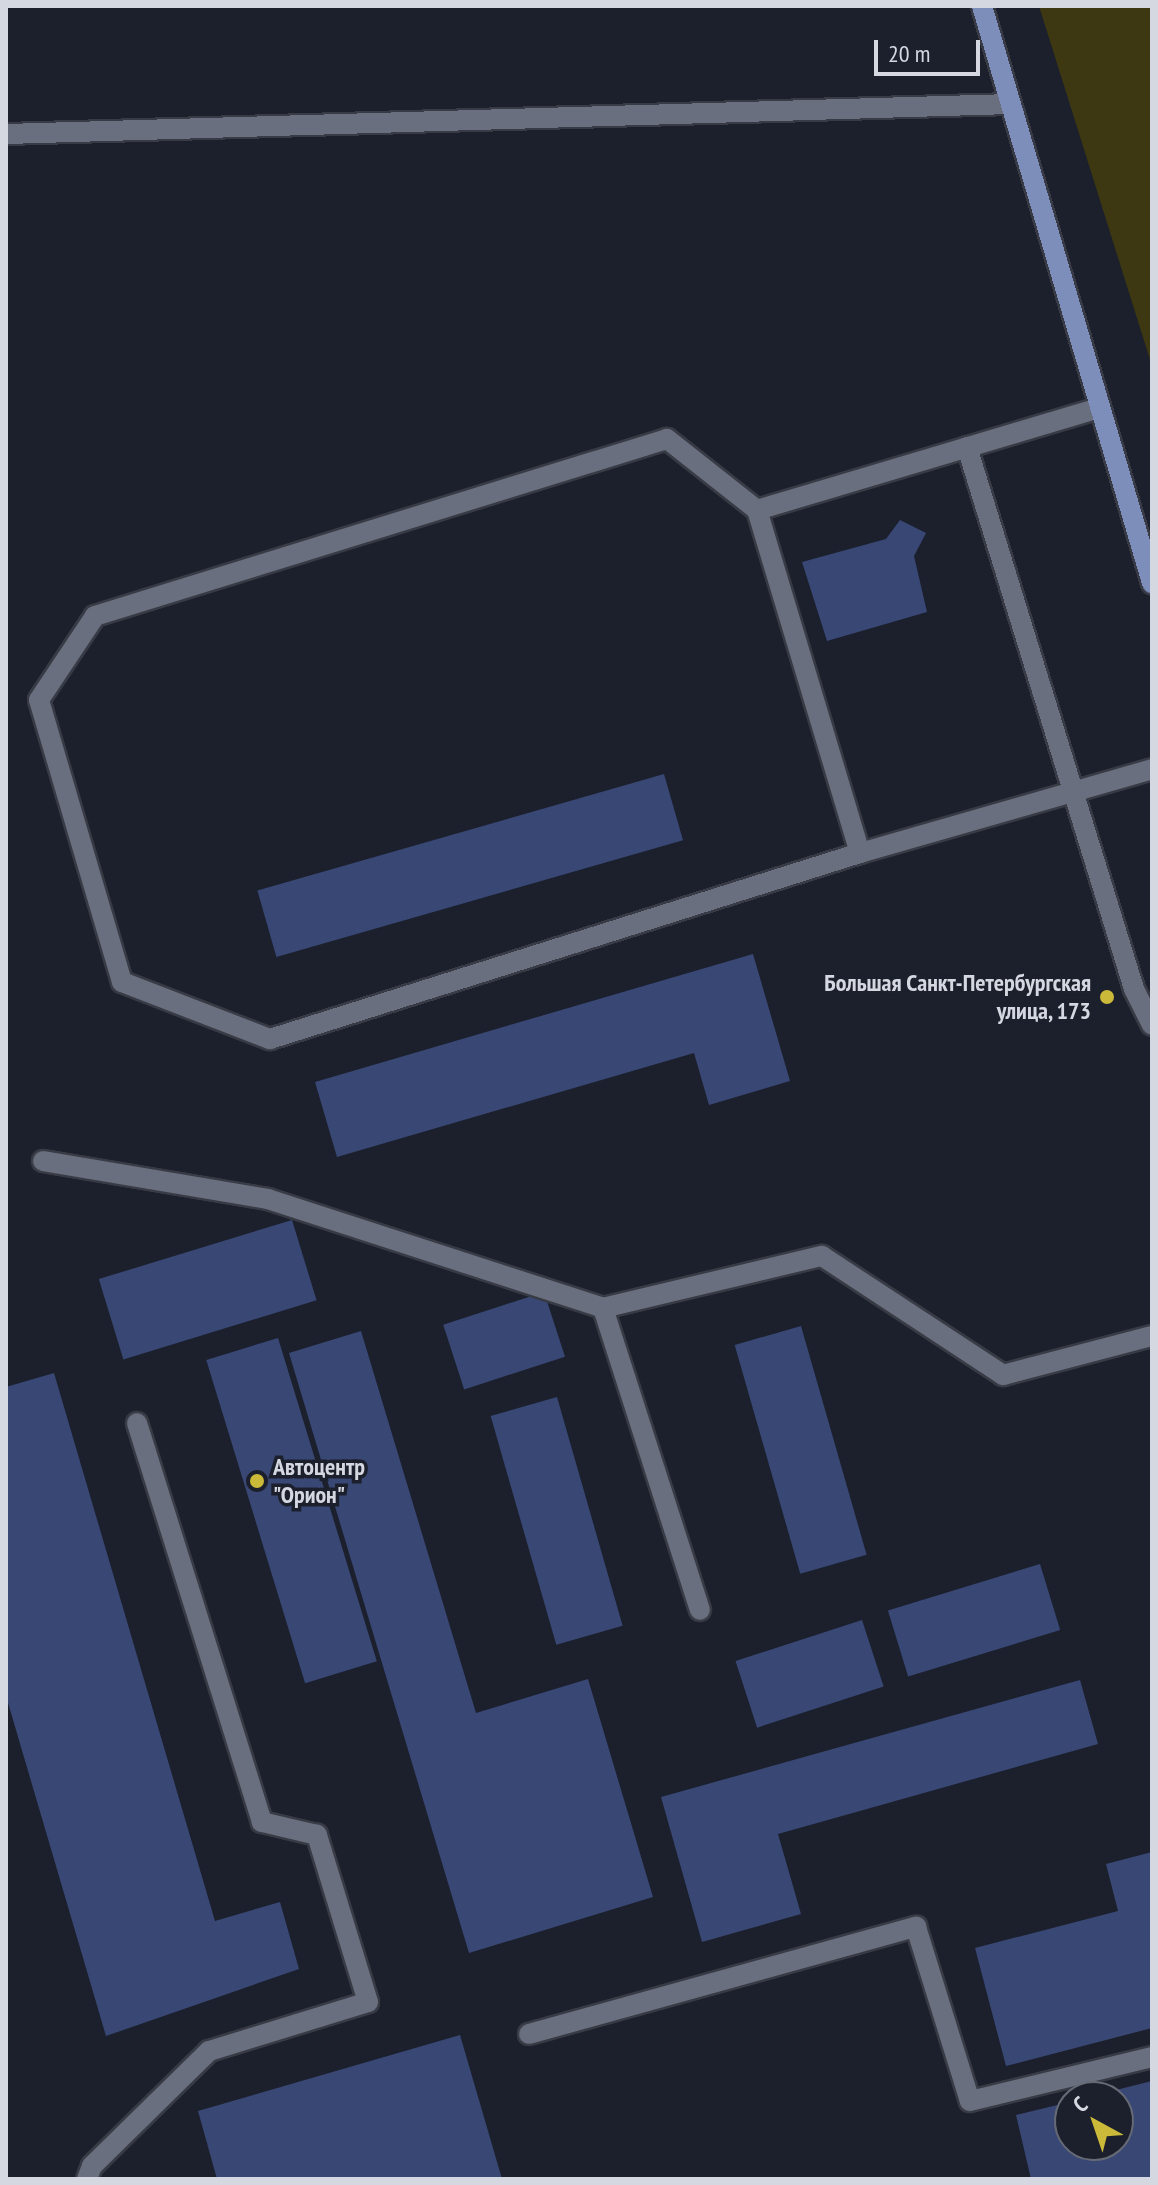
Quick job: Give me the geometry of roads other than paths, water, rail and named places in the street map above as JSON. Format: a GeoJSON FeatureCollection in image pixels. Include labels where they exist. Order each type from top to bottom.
{"type":"FeatureCollection","features":[{"type":"Feature","properties":{"kind":"main road"},"geometry":{"type":"LineString","coordinates":[[982,6],[1152,583]]}},
{"type":"Feature","properties":{"kind":"lane"},"geometry":{"type":"LineString","coordinates":[[6,134],[1011,104]]}},
{"type":"Feature","properties":{"kind":"lane"},"geometry":{"type":"LineString","coordinates":[[757,510],[1099,408]]}},
{"type":"Feature","properties":{"kind":"lane"},"geometry":{"type":"LineString","coordinates":[[860,853],[757,510],[667,439],[95,616],[39,700],[122,982],[270,1039],[860,853],[1152,769]]}},
{"type":"Feature","properties":{"kind":"lane"},"geometry":{"type":"LineString","coordinates":[[967,447],[1134,989],[1152,1025]]}},
{"type":"Feature","properties":{"kind":"lane"},"geometry":{"type":"LineString","coordinates":[[43,1161],[268,1199],[603,1308],[822,1256],[1003,1375],[1152,1336]]}},
{"type":"Feature","properties":{"kind":"lane"},"geometry":{"type":"LineString","coordinates":[[603,1308],[700,1610]]}},
{"type":"Feature","properties":{"kind":"lane"},"geometry":{"type":"LineString","coordinates":[[87,2179],[92,2166],[209,2051],[368,2002],[317,1835],[262,1822],[137,1423]]}},
{"type":"Feature","properties":{"kind":"lane"},"geometry":{"type":"LineString","coordinates":[[529,2034],[916,1927],[970,2101],[1152,2057]]}},
{"type":"Feature","properties":{"kind":"place","name":"Большая Санкт-Петербургская улица, 173"},"geometry":{"type":"Point","coordinates":[1107,997]}},
{"type":"Feature","properties":{"kind":"place","name":"Автоцентр \"Орион\""},"geometry":{"type":"Point","coordinates":[257,1481]}}]}
